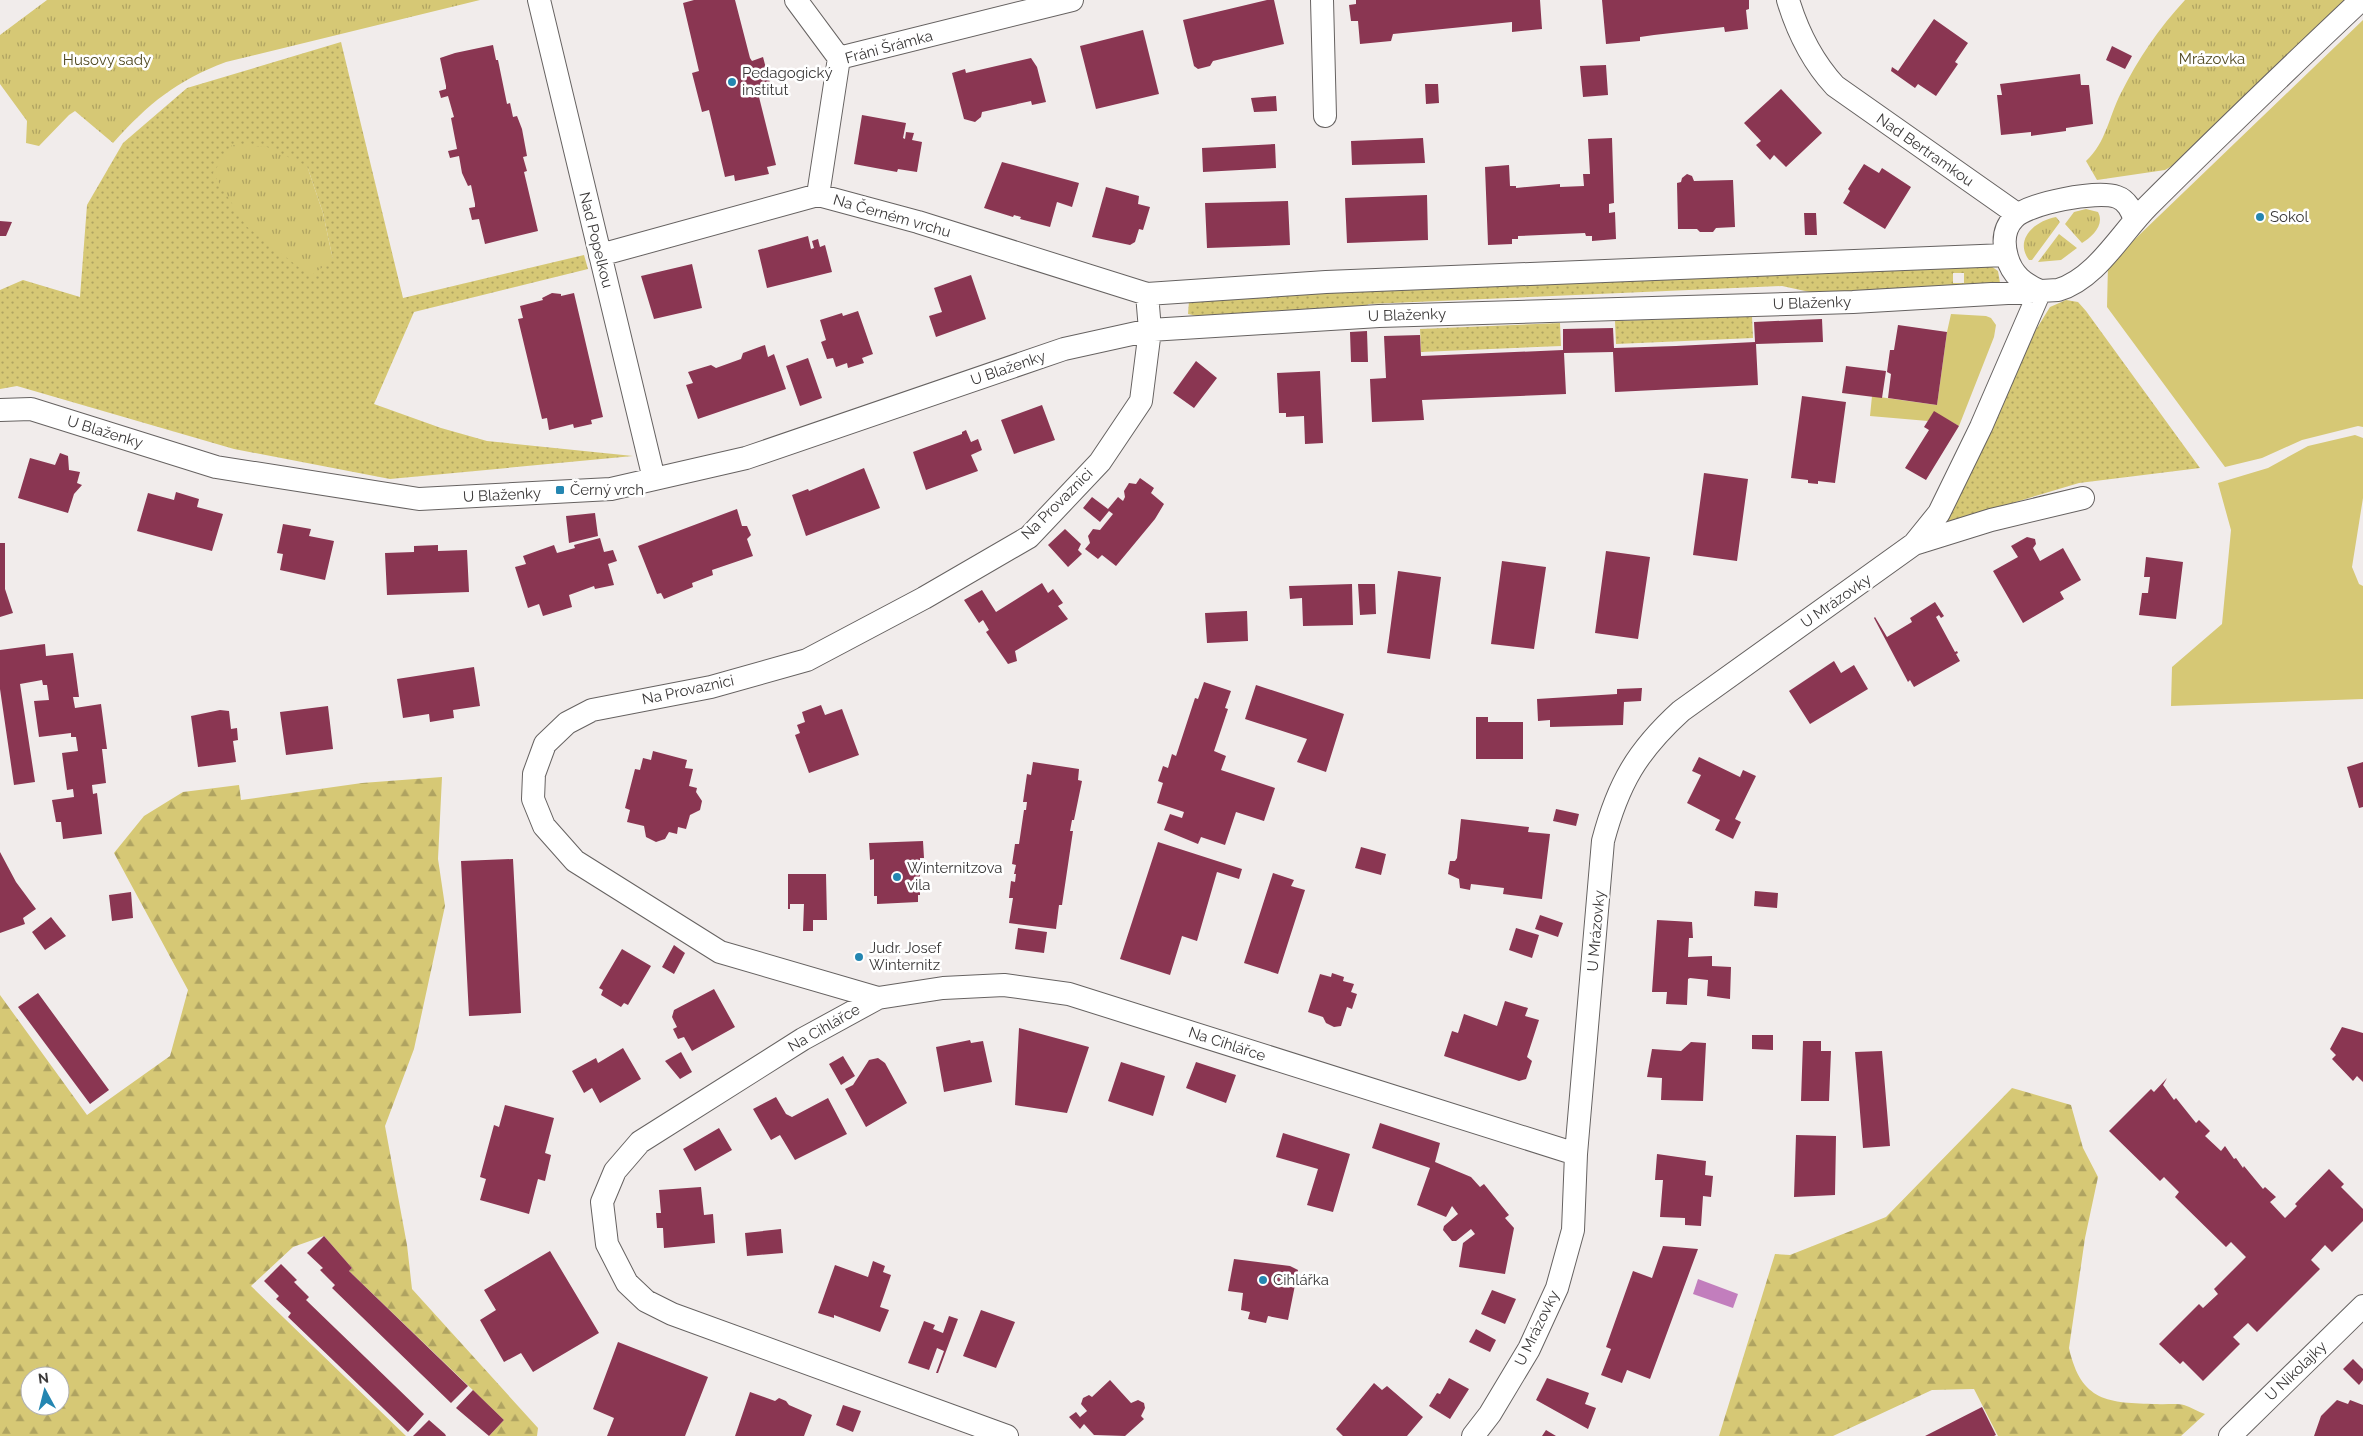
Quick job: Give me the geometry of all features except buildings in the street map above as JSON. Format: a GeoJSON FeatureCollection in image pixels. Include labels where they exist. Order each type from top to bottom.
{"type":"FeatureCollection","features":[{"type":"Feature","properties":{"kind":"street","name":"Nad Popelkou"},"geometry":{"type":"LineString","coordinates":[[539,0],[654,479]]}},
{"type":"Feature","properties":{"kind":"street"},"geometry":{"type":"LineString","coordinates":[[796,0],[840,58]]}},
{"type":"Feature","properties":{"kind":"street","name":"Fráni Šrámka"},"geometry":{"type":"LineString","coordinates":[[818,194],[840,58],[1072,0]]}},
{"type":"Feature","properties":{"kind":"street"},"geometry":{"type":"LineString","coordinates":[[1322,0],[1325,116]]}},
{"type":"Feature","properties":{"kind":"street","name":"Nad Bertramkou"},"geometry":{"type":"LineString","coordinates":[[1788,0],[1804,43],[1824,74],[1835,86],[2017,214]]}},
{"type":"Feature","properties":{"kind":"street"},"geometry":{"type":"LineString","coordinates":[[2134,220],[2132,213],[2123,200],[2117,196],[2102,194],[2058,201],[2017,214],[2005,232],[2006,255],[2017,277],[2023,283],[2040,291],[2065,288],[2085,276],[2134,220],[2360,0]]}},
{"type":"Feature","properties":{"kind":"street","name":"Na Černém vrchu"},"geometry":{"type":"LineString","coordinates":[[600,255],[818,194],[918,222],[1147,294]]}},
{"type":"Feature","properties":{"kind":"street"},"geometry":{"type":"LineString","coordinates":[[1150,330],[1147,294],[1326,282],[2006,255]]}},
{"type":"Feature","properties":{"kind":"street","name":"U Blaženky"},"geometry":{"type":"LineString","coordinates":[[0,410],[31,409],[216,467],[419,500],[611,489],[746,458],[1064,349],[1150,330],[1379,316],[1853,302],[2018,294],[2040,291]]}},
{"type":"Feature","properties":{"kind":"street","name":"U Mrázovky"},"geometry":{"type":"LineString","coordinates":[[1473,1436],[1490,1414],[1529,1350],[1557,1288],[1573,1230],[1576,1154],[1603,841],[1616,802],[1634,763],[1655,734],[1681,711],[1914,544],[1939,513],[1981,427],[2040,291]]}},
{"type":"Feature","properties":{"kind":"street","name":"Na Provaznici"},"geometry":{"type":"LineString","coordinates":[[878,998],[720,952],[575,861],[544,826],[533,799],[534,774],[545,744],[567,723],[592,710],[711,686],[807,660],[924,598],[1029,536],[1100,462],[1141,401],[1150,330]]}},
{"type":"Feature","properties":{"kind":"street","name":"U Mrázovky"},"geometry":{"type":"LineString","coordinates":[[1914,544],[1991,520],[2083,498]]}},
{"type":"Feature","properties":{"kind":"street","name":"Na Cihlářce"},"geometry":{"type":"LineString","coordinates":[[1007,1436],[672,1314],[646,1301],[627,1284],[607,1244],[602,1202],[615,1171],[640,1142],[803,1039],[878,998],[943,988],[1004,985],[1069,994],[1576,1154]]}},
{"type":"Feature","properties":{"kind":"street","name":"U Nikolajky"},"geometry":{"type":"LineString","coordinates":[[2230,1436],[2363,1306]]}},
{"type":"Feature","properties":{"kind":"green space","name":"Husovy sady"},"geometry":{"type":"Polygon","coordinates":[[[47,0],[480,0],[226,62],[208,69],[178,85],[151,105],[113,143],[75,111],[39,146],[26,143],[27,121],[0,84],[0,35],[47,0]]]}},
{"type":"Feature","properties":{"kind":"green space","name":"Mrázovka"},"geometry":{"type":"Polygon","coordinates":[[[2185,0],[2363,0],[2197,151],[2165,170],[2097,180],[2086,161],[2103,138],[2121,93],[2142,56],[2166,22],[2185,0]]]}},
{"type":"Feature","properties":{"kind":"green space","name":"Sokol"},"geometry":{"type":"Polygon","coordinates":[[[2363,20],[2363,427],[2358,426],[2302,440],[2262,458],[2225,467],[2107,307],[2108,265],[2363,20]]]}},
{"type":"Feature","properties":{"kind":"green space"},"geometry":{"type":"Polygon","coordinates":[[[341,42],[403,298],[584,255],[588,269],[414,312],[374,404],[441,428],[487,441],[633,456],[390,479],[234,449],[17,386],[0,389],[0,290],[23,280],[80,297],[87,205],[123,143],[187,88],[341,42]],[[307,166],[333,260],[323,213],[307,166]]]}},
{"type":"Feature","properties":{"kind":"green space"},"geometry":{"type":"Polygon","coordinates":[[[232,145],[267,147],[307,166],[323,213],[333,260],[310,276],[246,226],[213,173],[232,145]]]}},
{"type":"Feature","properties":{"kind":"green space"},"geometry":{"type":"Polygon","coordinates":[[[2086,209],[2098,212],[2100,221],[2093,234],[2082,243],[2065,224],[2074,212],[2086,209]]]}},
{"type":"Feature","properties":{"kind":"green space"},"geometry":{"type":"Polygon","coordinates":[[[2056,217],[2060,222],[2032,260],[2029,260],[2025,253],[2024,245],[2029,232],[2040,223],[2056,217]]]}},
{"type":"Feature","properties":{"kind":"green space"},"geometry":{"type":"Polygon","coordinates":[[[2059,234],[2077,248],[2061,260],[2038,262],[2059,234]]]}},
{"type":"Feature","properties":{"kind":"green space"},"geometry":{"type":"Polygon","coordinates":[[[1988,264],[1998,271],[2000,283],[1833,297],[1782,286],[1369,304],[1359,310],[1197,316],[1188,314],[1189,301],[1197,296],[1988,264]],[[1953,273],[1953,283],[1964,283],[1964,273],[1953,273]]]}},
{"type":"Feature","properties":{"kind":"green space"},"geometry":{"type":"Polygon","coordinates":[[[2066,300],[2078,302],[2086,311],[2200,468],[2079,483],[1989,510],[1954,524],[1946,522],[2034,333],[2050,307],[2066,300]]]}},
{"type":"Feature","properties":{"kind":"green space"},"geometry":{"type":"Polygon","coordinates":[[[1951,314],[1986,316],[1991,318],[1996,325],[1994,337],[1959,426],[1934,412],[1928,421],[1870,416],[1872,396],[1937,405],[1951,314]]]}},
{"type":"Feature","properties":{"kind":"green space"},"geometry":{"type":"Polygon","coordinates":[[[1752,316],[1753,338],[1616,344],[1615,321],[1752,316]]]}},
{"type":"Feature","properties":{"kind":"green space"},"geometry":{"type":"Polygon","coordinates":[[[1560,323],[1561,346],[1421,352],[1420,329],[1560,323]]]}},
{"type":"Feature","properties":{"kind":"green space"},"geometry":{"type":"Polygon","coordinates":[[[2355,435],[2363,438],[2363,498],[2352,567],[2359,584],[2363,586],[2363,699],[2171,706],[2172,667],[2222,624],[2231,530],[2218,483],[2268,468],[2308,446],[2355,435]]]}},
{"type":"Feature","properties":{"kind":"green space"},"geometry":{"type":"Polygon","coordinates":[[[442,777],[438,859],[445,906],[414,1049],[385,1126],[407,1245],[412,1289],[538,1428],[537,1436],[489,1436],[504,1420],[349,1271],[352,1268],[324,1236],[293,1247],[251,1286],[406,1436],[0,1436],[0,995],[87,1115],[170,1056],[188,990],[114,853],[144,816],[183,792],[239,785],[241,800],[362,783],[442,777]]]}},
{"type":"Feature","properties":{"kind":"green space"},"geometry":{"type":"Polygon","coordinates":[[[2012,1088],[2071,1105],[2083,1148],[2098,1177],[2085,1238],[2069,1348],[2074,1366],[2081,1379],[2089,1389],[2099,1396],[2111,1400],[2140,1404],[2181,1404],[2205,1414],[2181,1436],[1998,1436],[1974,1389],[1932,1390],[1833,1436],[1719,1436],[1775,1254],[1790,1255],[1886,1217],[2012,1088]]]}},
{"type":"Feature","properties":{"kind":"shaded area"},"geometry":{"type":"Polygon","coordinates":[[[1698,1279],[1738,1294],[1733,1308],[1693,1294],[1698,1279]]]}},
{"type":"Feature","properties":{"kind":"place","name":"Pedagogický institut"},"geometry":{"type":"Point","coordinates":[732,82]}},
{"type":"Feature","properties":{"kind":"place","name":"Sokol"},"geometry":{"type":"Point","coordinates":[2260,217]}},
{"type":"Feature","properties":{"kind":"place","name":"Černý vrch"},"geometry":{"type":"Point","coordinates":[560,490]}},
{"type":"Feature","properties":{"kind":"place","name":"Winternitzova vila"},"geometry":{"type":"Point","coordinates":[897,877]}},
{"type":"Feature","properties":{"kind":"place","name":"Judr. Josef Winternitz"},"geometry":{"type":"Point","coordinates":[859,957]}},
{"type":"Feature","properties":{"kind":"place","name":"Cihlářka"},"geometry":{"type":"Point","coordinates":[1263,1280]}}]}
